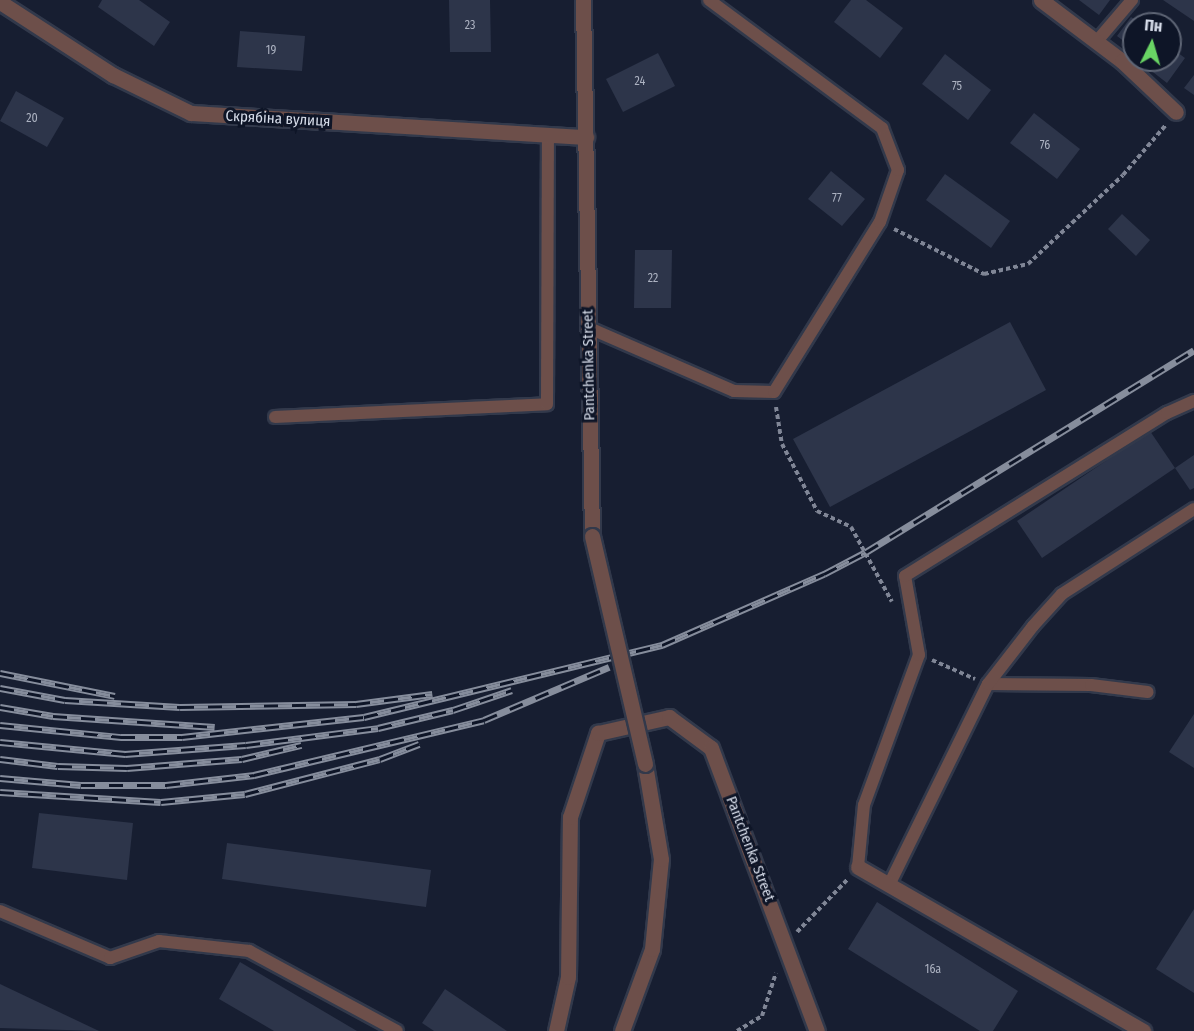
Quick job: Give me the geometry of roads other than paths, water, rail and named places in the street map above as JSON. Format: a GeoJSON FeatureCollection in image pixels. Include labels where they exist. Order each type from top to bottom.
{"type":"FeatureCollection","features":[{"type":"Feature","properties":{"kind":"street","name":"Pantchenka Street"},"geometry":{"type":"LineString","coordinates":[[583,0],[592,536],[645,764],[661,859],[652,949],[621,1031]]}},
{"type":"Feature","properties":{"kind":"street"},"geometry":{"type":"LineString","coordinates":[[1041,0],[1097,41],[1176,112]]}},
{"type":"Feature","properties":{"kind":"street","name":"Скрябіна вулиця"},"geometry":{"type":"LineString","coordinates":[[0,2],[113,75],[191,113],[586,137]]}},
{"type":"Feature","properties":{"kind":"street","name":"Pantchenka Street"},"geometry":{"type":"LineString","coordinates":[[556,1031],[567,977],[570,817],[598,733],[669,717],[711,748],[818,1031]]}},
{"type":"Feature","properties":{"kind":"street"},"geometry":{"type":"LineString","coordinates":[[858,867],[1143,1031]]}},
{"type":"Feature","properties":{"kind":"lane"},"geometry":{"type":"LineString","coordinates":[[589,328],[734,391],[774,392],[880,222],[898,170],[882,128],[709,0]]}},
{"type":"Feature","properties":{"kind":"lane"},"geometry":{"type":"LineString","coordinates":[[1097,41],[1132,0]]}},
{"type":"Feature","properties":{"kind":"lane"},"geometry":{"type":"LineString","coordinates":[[275,417],[547,404],[548,135]]}},
{"type":"Feature","properties":{"kind":"lane"},"geometry":{"type":"LineString","coordinates":[[858,867],[864,806],[919,655],[905,576],[1167,413],[1194,401]]}},
{"type":"Feature","properties":{"kind":"lane"},"geometry":{"type":"LineString","coordinates":[[889,885],[988,684],[1062,594],[1194,508]]}},
{"type":"Feature","properties":{"kind":"lane"},"geometry":{"type":"LineString","coordinates":[[988,684],[1091,686],[1148,692]]}},
{"type":"Feature","properties":{"kind":"lane"},"geometry":{"type":"LineString","coordinates":[[0,911],[110,958],[159,941],[249,951],[397,1031]]}},
{"type":"Feature","properties":{"kind":"railway"},"geometry":{"type":"LineString","coordinates":[[0,725],[121,737],[182,737],[364,717],[662,645],[824,574],[866,552],[1194,350]]}},
{"type":"Feature","properties":{"kind":"railway"},"geometry":{"type":"LineString","coordinates":[[0,778],[81,785],[166,785],[254,775],[484,720],[609,667]]}},
{"type":"Feature","properties":{"kind":"railway"},"geometry":{"type":"LineString","coordinates":[[0,673],[115,696]]}},
{"type":"Feature","properties":{"kind":"railway"},"geometry":{"type":"LineString","coordinates":[[0,688],[65,700],[180,707],[356,704],[432,694]]}},
{"type":"Feature","properties":{"kind":"railway"},"geometry":{"type":"LineString","coordinates":[[0,742],[125,754],[246,745],[378,728],[453,710],[512,690]]}},
{"type":"Feature","properties":{"kind":"railway"},"geometry":{"type":"LineString","coordinates":[[0,707],[53,716],[215,727]]}},
{"type":"Feature","properties":{"kind":"railway"},"geometry":{"type":"LineString","coordinates":[[0,792],[161,802],[245,794],[380,759],[419,744]]}},
{"type":"Feature","properties":{"kind":"railway"},"geometry":{"type":"LineString","coordinates":[[0,759],[58,766],[127,768],[242,759],[301,745]]}}]}
